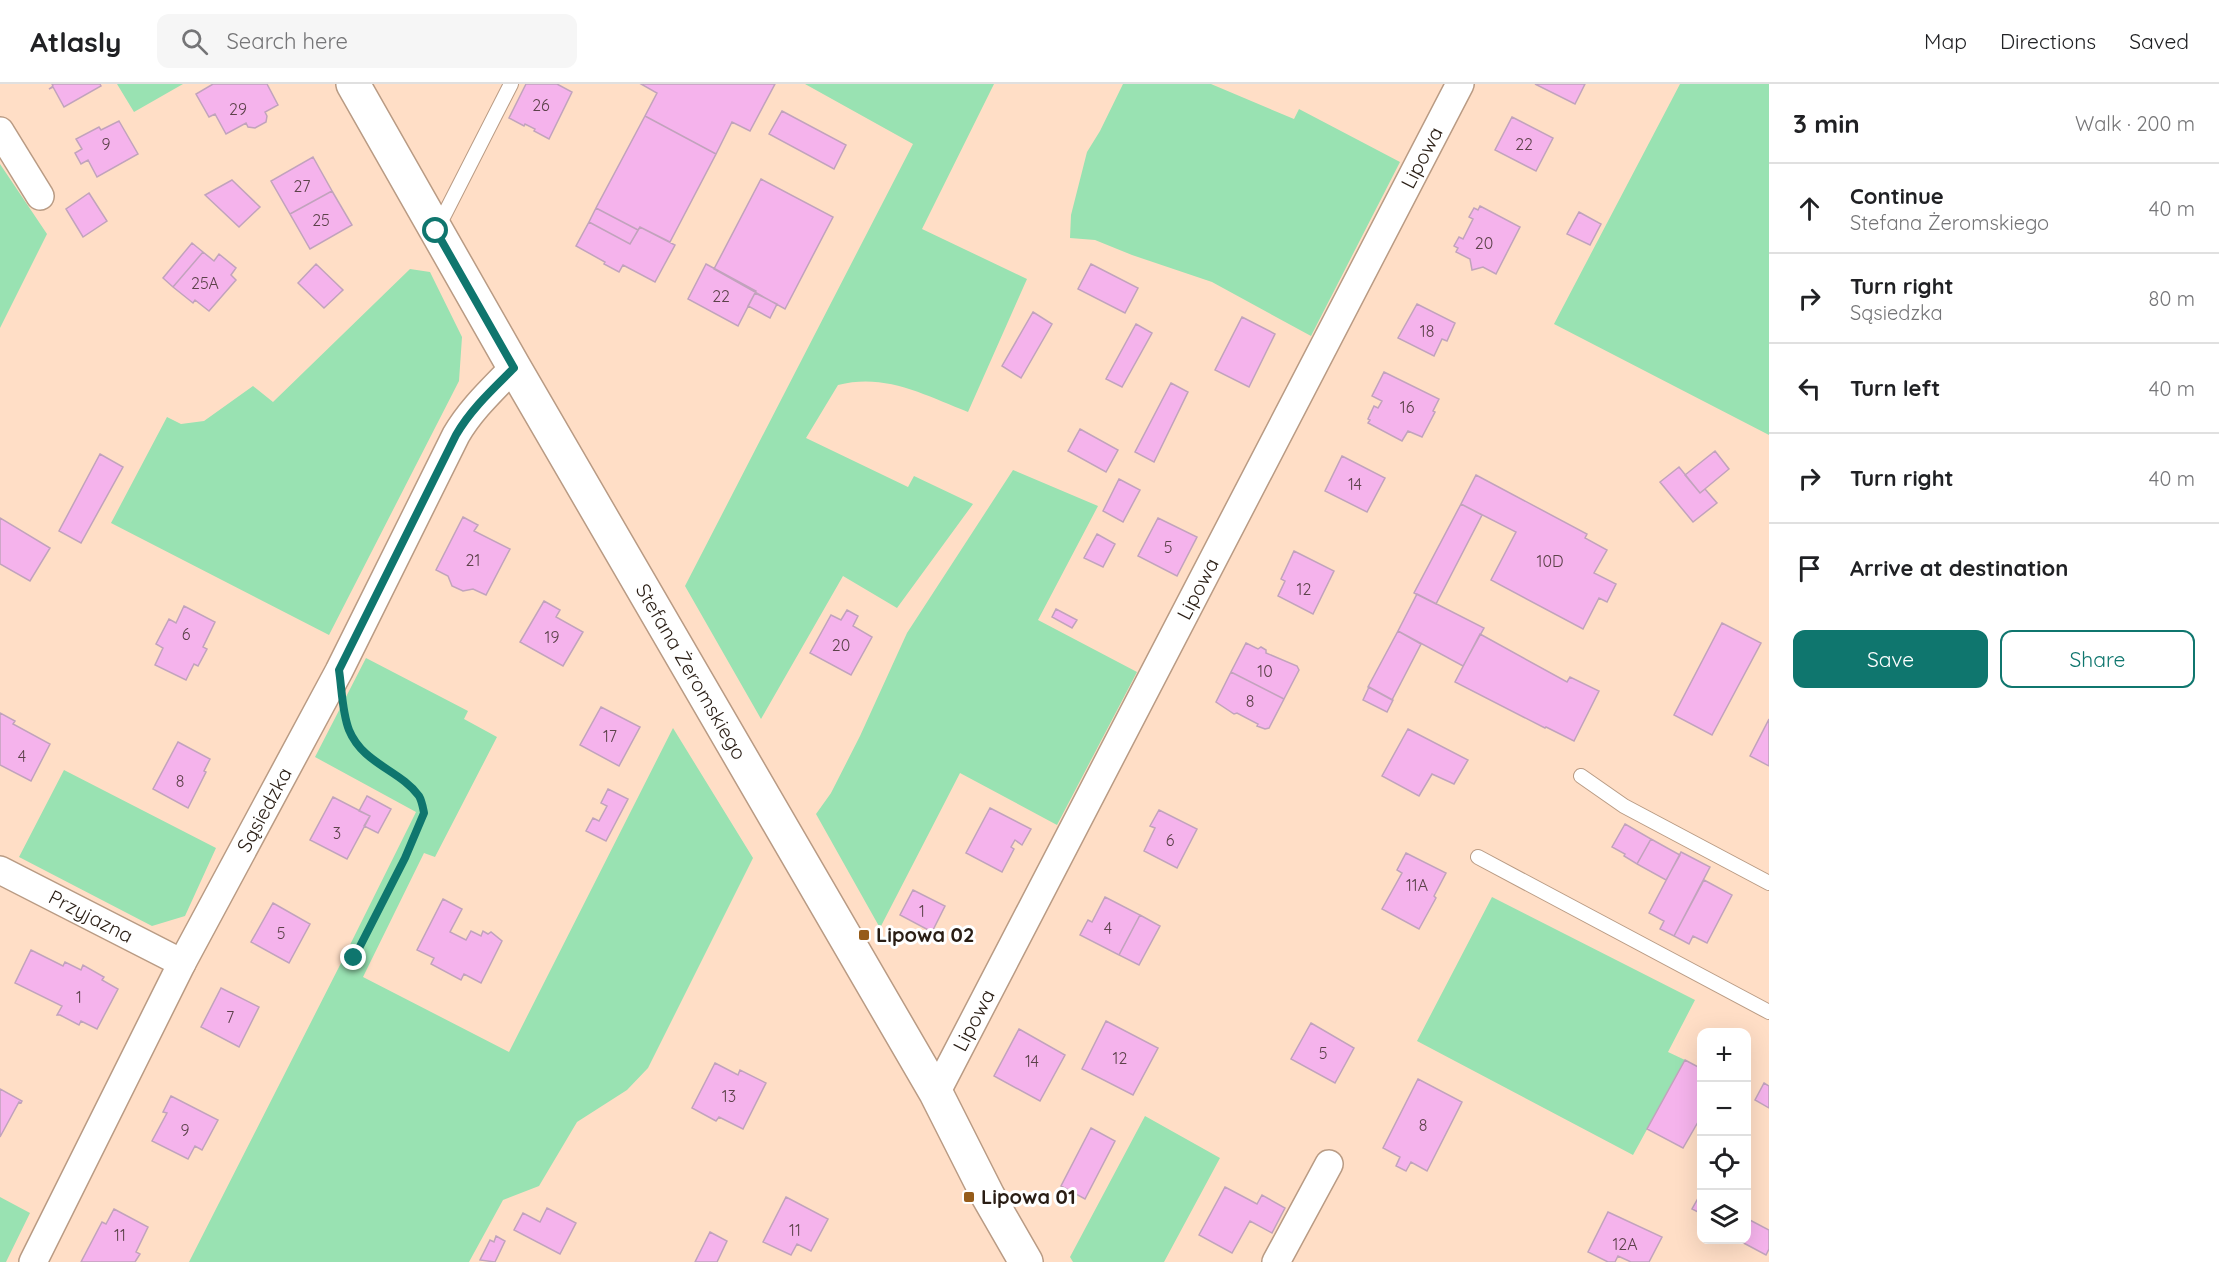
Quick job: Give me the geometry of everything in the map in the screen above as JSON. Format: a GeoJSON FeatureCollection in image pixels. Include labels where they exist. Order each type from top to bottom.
{"type":"FeatureCollection","features":[{"type":"Feature","properties":{"kind":"street","name":"Stefana Żeromskiego"},"geometry":{"type":"LineString","coordinates":[[353,84],[514,368],[936,1093],[988,1196],[1026,1262]]}},
{"type":"Feature","properties":{"kind":"street","name":"Lipowa"},"geometry":{"type":"LineString","coordinates":[[936,1093],[1460,84]]}},
{"type":"Feature","properties":{"kind":"street"},"geometry":{"type":"LineString","coordinates":[[0,131],[40,196]]}},
{"type":"Feature","properties":{"kind":"street","name":"Sąsiedzka"},"geometry":{"type":"LineString","coordinates":[[33,1262],[182,963],[339,670],[456,435],[465,419],[514,368]]}},
{"type":"Feature","properties":{"kind":"street","name":"Przyjazna"},"geometry":{"type":"LineString","coordinates":[[0,870],[182,963]]}},
{"type":"Feature","properties":{"kind":"street"},"geometry":{"type":"LineString","coordinates":[[1276,1262],[1329,1164]]}},
{"type":"Feature","properties":{"kind":"lane"},"geometry":{"type":"LineString","coordinates":[[436,231],[511,84]]}},
{"type":"Feature","properties":{"kind":"lane"},"geometry":{"type":"LineString","coordinates":[[1581,776],[1624,806],[1769,883]]}},
{"type":"Feature","properties":{"kind":"lane"},"geometry":{"type":"LineString","coordinates":[[1478,857],[1769,1012]]}},
{"type":"Feature","properties":{"kind":"path"},"geometry":{"type":"LineString","coordinates":[[339,670],[344,710],[350,731],[364,751],[378,765],[400,778],[419,797],[424,813],[405,858],[354,958]]}},
{"type":"Feature","properties":{"kind":"green space"},"geometry":{"type":"Polygon","coordinates":[[[117,84],[183,84],[134,112],[117,84]]]}},
{"type":"Feature","properties":{"kind":"green space"},"geometry":{"type":"Polygon","coordinates":[[[805,84],[994,84],[922,229],[1027,279],[968,412],[920,393],[889,384],[856,382],[838,385],[806,438],[908,487],[914,476],[973,504],[897,608],[843,576],[761,719],[685,586],[913,144],[805,84]]]}},
{"type":"Feature","properties":{"kind":"green space"},"geometry":{"type":"Polygon","coordinates":[[[1123,84],[1211,84],[1294,119],[1299,109],[1400,162],[1311,336],[1212,282],[1095,240],[1070,238],[1071,215],[1087,152],[1123,84]]]}},
{"type":"Feature","properties":{"kind":"green space"},"geometry":{"type":"Polygon","coordinates":[[[1680,84],[1769,84],[1769,435],[1554,324],[1680,84]]]}},
{"type":"Feature","properties":{"kind":"green space"},"geometry":{"type":"Polygon","coordinates":[[[0,164],[47,234],[0,328],[0,164]]]}},
{"type":"Feature","properties":{"kind":"green space"},"geometry":{"type":"Polygon","coordinates":[[[410,269],[430,272],[462,337],[459,381],[329,635],[111,523],[167,417],[181,424],[204,421],[253,386],[273,402],[410,269]]]}},
{"type":"Feature","properties":{"kind":"green space"},"geometry":{"type":"Polygon","coordinates":[[[1013,470],[1098,506],[1038,620],[1137,672],[1057,825],[960,773],[880,928],[816,814],[831,793],[860,736],[907,633],[1013,470]]]}},
{"type":"Feature","properties":{"kind":"green space"},"geometry":{"type":"Polygon","coordinates":[[[366,658],[468,711],[464,719],[497,737],[435,857],[424,853],[363,977],[509,1052],[673,728],[753,858],[648,1068],[627,1090],[577,1122],[539,1186],[503,1200],[469,1262],[189,1262],[416,812],[315,757],[366,658]]]}},
{"type":"Feature","properties":{"kind":"green space"},"geometry":{"type":"Polygon","coordinates":[[[64,770],[216,848],[185,916],[152,926],[19,857],[64,770]]]}},
{"type":"Feature","properties":{"kind":"green space"},"geometry":{"type":"Polygon","coordinates":[[[1492,897],[1695,1000],[1668,1052],[1685,1060],[1633,1155],[1417,1041],[1492,897]]]}},
{"type":"Feature","properties":{"kind":"green space"},"geometry":{"type":"Polygon","coordinates":[[[1145,1116],[1220,1158],[1164,1262],[1073,1262],[1070,1257],[1145,1116]]]}},
{"type":"Feature","properties":{"kind":"green space"},"geometry":{"type":"Polygon","coordinates":[[[0,1197],[30,1213],[6,1262],[0,1262],[0,1197]]]}},
{"type":"Feature","properties":{"kind":"building"},"geometry":{"type":"Polygon","coordinates":[[[52,84],[100,84],[101,86],[64,107],[53,87],[49,89],[53,86],[52,84]]]}},
{"type":"Feature","properties":{"kind":"building"},"geometry":{"type":"Polygon","coordinates":[[[213,84],[267,84],[278,105],[265,112],[266,122],[255,128],[248,127],[246,123],[226,134],[215,114],[209,117],[196,94],[213,84]]]}},
{"type":"Feature","properties":{"kind":"building"},"geometry":{"type":"Polygon","coordinates":[[[526,84],[557,84],[572,92],[549,139],[534,131],[535,129],[509,118],[526,84]]]}},
{"type":"Feature","properties":{"kind":"building"},"geometry":{"type":"Polygon","coordinates":[[[641,84],[775,84],[750,131],[732,122],[716,154],[645,116],[657,93],[641,84]]]}},
{"type":"Feature","properties":{"kind":"building"},"geometry":{"type":"Polygon","coordinates":[[[1535,84],[1585,84],[1575,104],[1535,84]]]}},
{"type":"Feature","properties":{"kind":"building"},"geometry":{"type":"Polygon","coordinates":[[[782,111],[846,145],[834,169],[769,134],[782,111]]]}},
{"type":"Feature","properties":{"kind":"building"},"geometry":{"type":"Polygon","coordinates":[[[645,116],[716,154],[670,242],[640,227],[638,230],[596,208],[645,116]]]}},
{"type":"Feature","properties":{"kind":"building"},"geometry":{"type":"Polygon","coordinates":[[[1512,117],[1553,138],[1536,171],[1495,150],[1512,117]]]}},
{"type":"Feature","properties":{"kind":"building"},"geometry":{"type":"Polygon","coordinates":[[[119,121],[138,154],[97,177],[88,160],[81,164],[75,153],[82,149],[76,139],[99,127],[101,130],[119,121]]]}},
{"type":"Feature","properties":{"kind":"building"},"geometry":{"type":"Polygon","coordinates":[[[313,157],[332,191],[290,214],[271,181],[313,157]]]}},
{"type":"Feature","properties":{"kind":"building"},"geometry":{"type":"Polygon","coordinates":[[[761,179],[833,217],[785,309],[714,269],[761,179]]]}},
{"type":"Feature","properties":{"kind":"building"},"geometry":{"type":"Polygon","coordinates":[[[232,180],[260,207],[239,227],[205,195],[232,180]]]}},
{"type":"Feature","properties":{"kind":"building"},"geometry":{"type":"Polygon","coordinates":[[[332,191],[352,225],[310,249],[290,214],[332,191]]]}},
{"type":"Feature","properties":{"kind":"building"},"geometry":{"type":"Polygon","coordinates":[[[89,193],[107,221],[83,237],[66,209],[89,193]]]}},
{"type":"Feature","properties":{"kind":"building"},"geometry":{"type":"Polygon","coordinates":[[[1480,206],[1520,227],[1496,274],[1483,267],[1472,270],[1470,259],[1456,252],[1458,248],[1454,246],[1459,237],[1463,239],[1473,219],[1469,217],[1474,208],[1478,210],[1480,206]]]}},
{"type":"Feature","properties":{"kind":"building"},"geometry":{"type":"Polygon","coordinates":[[[596,208],[638,230],[630,244],[589,222],[596,208]]]}},
{"type":"Feature","properties":{"kind":"building"},"geometry":{"type":"Polygon","coordinates":[[[1579,212],[1601,224],[1590,245],[1567,234],[1579,212]]]}},
{"type":"Feature","properties":{"kind":"building"},"geometry":{"type":"Polygon","coordinates":[[[589,222],[630,244],[640,227],[675,245],[655,282],[623,265],[619,272],[576,246],[589,222]]]}},
{"type":"Feature","properties":{"kind":"building"},"geometry":{"type":"Polygon","coordinates":[[[192,243],[203,252],[173,287],[163,278],[192,243]]]}},
{"type":"Feature","properties":{"kind":"building"},"geometry":{"type":"Polygon","coordinates":[[[203,252],[214,261],[219,254],[236,268],[231,275],[236,280],[209,311],[195,300],[193,303],[173,287],[203,252]]]}},
{"type":"Feature","properties":{"kind":"building"},"geometry":{"type":"Polygon","coordinates":[[[316,264],[343,290],[324,308],[298,283],[316,264]]]}},
{"type":"Feature","properties":{"kind":"building"},"geometry":{"type":"Polygon","coordinates":[[[706,264],[756,291],[738,326],[688,299],[706,264]]]}},
{"type":"Feature","properties":{"kind":"building"},"geometry":{"type":"Polygon","coordinates":[[[1091,264],[1138,288],[1125,313],[1078,289],[1091,264]]]}},
{"type":"Feature","properties":{"kind":"building"},"geometry":{"type":"Polygon","coordinates":[[[755,293],[777,304],[770,318],[748,306],[755,293]]]}},
{"type":"Feature","properties":{"kind":"building"},"geometry":{"type":"Polygon","coordinates":[[[1417,304],[1455,323],[1447,341],[1442,339],[1434,356],[1398,338],[1417,304]]]}},
{"type":"Feature","properties":{"kind":"building"},"geometry":{"type":"Polygon","coordinates":[[[1033,312],[1052,324],[1021,378],[1002,366],[1033,312]]]}},
{"type":"Feature","properties":{"kind":"building"},"geometry":{"type":"Polygon","coordinates":[[[1242,317],[1275,334],[1249,387],[1215,370],[1242,317]]]}},
{"type":"Feature","properties":{"kind":"building"},"geometry":{"type":"Polygon","coordinates":[[[1136,324],[1152,333],[1122,387],[1106,379],[1136,324]]]}},
{"type":"Feature","properties":{"kind":"building"},"geometry":{"type":"Polygon","coordinates":[[[1384,372],[1439,399],[1422,437],[1408,431],[1402,441],[1368,423],[1374,406],[1378,408],[1382,401],[1372,396],[1384,372]]]}},
{"type":"Feature","properties":{"kind":"building"},"geometry":{"type":"Polygon","coordinates":[[[1171,383],[1188,392],[1154,462],[1135,452],[1171,383]]]}},
{"type":"Feature","properties":{"kind":"building"},"geometry":{"type":"Polygon","coordinates":[[[1080,429],[1118,450],[1106,472],[1068,451],[1080,429]]]}},
{"type":"Feature","properties":{"kind":"building"},"geometry":{"type":"Polygon","coordinates":[[[1715,451],[1729,469],[1700,493],[1685,475],[1715,451]]]}},
{"type":"Feature","properties":{"kind":"building"},"geometry":{"type":"Polygon","coordinates":[[[100,454],[123,467],[81,543],[59,531],[100,454]]]}},
{"type":"Feature","properties":{"kind":"building"},"geometry":{"type":"Polygon","coordinates":[[[1342,456],[1385,478],[1367,512],[1325,491],[1342,456]]]}},
{"type":"Feature","properties":{"kind":"building"},"geometry":{"type":"Polygon","coordinates":[[[1679,467],[1700,493],[1705,489],[1717,503],[1693,522],[1660,482],[1679,467]]]}},
{"type":"Feature","properties":{"kind":"building"},"geometry":{"type":"Polygon","coordinates":[[[1476,475],[1587,534],[1585,538],[1607,550],[1594,573],[1616,584],[1607,602],[1599,598],[1583,629],[1491,580],[1516,532],[1461,504],[1476,475]]]}},
{"type":"Feature","properties":{"kind":"building"},"geometry":{"type":"Polygon","coordinates":[[[1119,479],[1140,490],[1123,522],[1103,511],[1119,479]]]}},
{"type":"Feature","properties":{"kind":"building"},"geometry":{"type":"Polygon","coordinates":[[[1461,504],[1482,515],[1436,604],[1414,593],[1461,504]]]}},
{"type":"Feature","properties":{"kind":"building"},"geometry":{"type":"Polygon","coordinates":[[[463,517],[478,525],[474,531],[510,549],[486,595],[473,589],[463,591],[452,586],[448,576],[436,570],[463,517]]]}},
{"type":"Feature","properties":{"kind":"building"},"geometry":{"type":"Polygon","coordinates":[[[0,518],[50,548],[30,581],[0,564],[0,518]]]}},
{"type":"Feature","properties":{"kind":"building"},"geometry":{"type":"Polygon","coordinates":[[[1158,518],[1197,537],[1177,576],[1138,556],[1158,518]]]}},
{"type":"Feature","properties":{"kind":"building"},"geometry":{"type":"Polygon","coordinates":[[[1097,534],[1115,544],[1103,567],[1084,558],[1097,534]]]}},
{"type":"Feature","properties":{"kind":"building"},"geometry":{"type":"Polygon","coordinates":[[[1294,551],[1334,571],[1313,614],[1278,596],[1285,581],[1281,579],[1294,551]]]}},
{"type":"Feature","properties":{"kind":"building"},"geometry":{"type":"Polygon","coordinates":[[[1417,594],[1484,628],[1463,666],[1398,631],[1417,594]]]}},
{"type":"Feature","properties":{"kind":"building"},"geometry":{"type":"Polygon","coordinates":[[[544,601],[560,610],[556,617],[583,632],[563,666],[520,642],[544,601]]]}},
{"type":"Feature","properties":{"kind":"building"},"geometry":{"type":"Polygon","coordinates":[[[184,606],[215,622],[203,647],[207,649],[198,666],[194,664],[186,680],[155,665],[163,648],[156,644],[169,619],[176,623],[184,606]]]}},
{"type":"Feature","properties":{"kind":"building"},"geometry":{"type":"Polygon","coordinates":[[[1056,609],[1077,620],[1072,628],[1052,617],[1056,609]]]}},
{"type":"Feature","properties":{"kind":"building"},"geometry":{"type":"Polygon","coordinates":[[[847,610],[858,616],[853,626],[872,637],[851,675],[810,653],[831,615],[841,620],[847,610]]]}},
{"type":"Feature","properties":{"kind":"building"},"geometry":{"type":"Polygon","coordinates":[[[1722,623],[1761,643],[1712,735],[1674,715],[1722,623]]]}},
{"type":"Feature","properties":{"kind":"building"},"geometry":{"type":"Polygon","coordinates":[[[1398,631],[1421,644],[1392,700],[1368,687],[1398,631]]]}},
{"type":"Feature","properties":{"kind":"building"},"geometry":{"type":"Polygon","coordinates":[[[1480,634],[1567,682],[1570,677],[1599,691],[1574,741],[1455,682],[1480,634]]]}},
{"type":"Feature","properties":{"kind":"building"},"geometry":{"type":"Polygon","coordinates":[[[1246,643],[1258,649],[1261,647],[1266,650],[1266,653],[1297,666],[1299,670],[1284,699],[1231,672],[1246,643]]]}},
{"type":"Feature","properties":{"kind":"building"},"geometry":{"type":"Polygon","coordinates":[[[1231,672],[1284,699],[1269,728],[1257,726],[1258,724],[1237,713],[1234,714],[1216,702],[1231,672]]]}},
{"type":"Feature","properties":{"kind":"building"},"geometry":{"type":"Polygon","coordinates":[[[1369,687],[1393,700],[1387,712],[1363,700],[1369,687]]]}},
{"type":"Feature","properties":{"kind":"building"},"geometry":{"type":"Polygon","coordinates":[[[601,707],[640,727],[619,766],[580,745],[601,707]]]}},
{"type":"Feature","properties":{"kind":"building"},"geometry":{"type":"Polygon","coordinates":[[[0,713],[15,721],[13,724],[50,744],[31,781],[0,765],[0,713]]]}},
{"type":"Feature","properties":{"kind":"building"},"geometry":{"type":"Polygon","coordinates":[[[1769,719],[1769,766],[1750,756],[1769,719]]]}},
{"type":"Feature","properties":{"kind":"building"},"geometry":{"type":"Polygon","coordinates":[[[1408,729],[1468,760],[1454,784],[1432,774],[1419,796],[1382,776],[1408,729]]]}},
{"type":"Feature","properties":{"kind":"building"},"geometry":{"type":"Polygon","coordinates":[[[178,742],[210,759],[188,808],[153,789],[178,742]]]}},
{"type":"Feature","properties":{"kind":"building"},"geometry":{"type":"Polygon","coordinates":[[[608,789],[628,799],[606,841],[586,831],[593,818],[599,821],[607,806],[601,803],[608,789]]]}},
{"type":"Feature","properties":{"kind":"building"},"geometry":{"type":"Polygon","coordinates":[[[367,796],[391,809],[378,833],[364,826],[370,816],[359,811],[367,796]]]}},
{"type":"Feature","properties":{"kind":"building"},"geometry":{"type":"Polygon","coordinates":[[[333,797],[370,816],[347,859],[310,840],[333,797]]]}},
{"type":"Feature","properties":{"kind":"building"},"geometry":{"type":"Polygon","coordinates":[[[990,808],[1031,829],[1022,845],[1015,840],[1011,847],[1014,849],[1002,872],[966,853],[990,808]]]}},
{"type":"Feature","properties":{"kind":"building"},"geometry":{"type":"Polygon","coordinates":[[[1159,810],[1197,829],[1177,868],[1144,851],[1155,828],[1150,826],[1159,810]]]}},
{"type":"Feature","properties":{"kind":"building"},"geometry":{"type":"Polygon","coordinates":[[[1625,824],[1651,839],[1637,864],[1612,847],[1625,824]]]}},
{"type":"Feature","properties":{"kind":"building"},"geometry":{"type":"Polygon","coordinates":[[[1651,839],[1680,855],[1666,880],[1637,864],[1651,839]]]}},
{"type":"Feature","properties":{"kind":"building"},"geometry":{"type":"Polygon","coordinates":[[[1681,852],[1710,867],[1674,936],[1660,929],[1664,921],[1649,913],[1681,852]]]}},
{"type":"Feature","properties":{"kind":"building"},"geometry":{"type":"Polygon","coordinates":[[[1406,853],[1446,873],[1434,896],[1436,898],[1419,929],[1382,909],[1402,873],[1397,870],[1406,853]]]}},
{"type":"Feature","properties":{"kind":"building"},"geometry":{"type":"Polygon","coordinates":[[[1704,880],[1732,895],[1707,943],[1693,936],[1689,944],[1674,936],[1704,880]]]}},
{"type":"Feature","properties":{"kind":"building"},"geometry":{"type":"Polygon","coordinates":[[[913,890],[945,906],[932,932],[900,915],[913,890]]]}},
{"type":"Feature","properties":{"kind":"building"},"geometry":{"type":"Polygon","coordinates":[[[1105,897],[1140,915],[1119,955],[1080,935],[1088,920],[1092,922],[1105,897]]]}},
{"type":"Feature","properties":{"kind":"building"},"geometry":{"type":"Polygon","coordinates":[[[443,899],[462,909],[450,932],[466,940],[471,931],[481,936],[483,931],[488,934],[491,932],[502,941],[481,983],[464,974],[461,980],[431,964],[434,958],[417,950],[443,899]]]}},
{"type":"Feature","properties":{"kind":"building"},"geometry":{"type":"Polygon","coordinates":[[[273,903],[310,924],[289,963],[251,942],[273,903]]]}},
{"type":"Feature","properties":{"kind":"building"},"geometry":{"type":"Polygon","coordinates":[[[1140,915],[1160,926],[1139,965],[1119,955],[1140,915]]]}},
{"type":"Feature","properties":{"kind":"building"},"geometry":{"type":"Polygon","coordinates":[[[31,950],[63,966],[65,962],[81,970],[83,965],[104,977],[102,980],[118,989],[97,1029],[81,1021],[79,1025],[57,1015],[62,1006],[15,983],[31,950]]]}},
{"type":"Feature","properties":{"kind":"building"},"geometry":{"type":"Polygon","coordinates":[[[221,988],[259,1007],[239,1047],[201,1027],[221,988]]]}},
{"type":"Feature","properties":{"kind":"building"},"geometry":{"type":"Polygon","coordinates":[[[1106,1021],[1158,1048],[1133,1095],[1082,1069],[1106,1021]]]}},
{"type":"Feature","properties":{"kind":"building"},"geometry":{"type":"Polygon","coordinates":[[[1311,1023],[1354,1048],[1335,1083],[1291,1059],[1311,1023]]]}},
{"type":"Feature","properties":{"kind":"building"},"geometry":{"type":"Polygon","coordinates":[[[1019,1029],[1065,1055],[1040,1101],[994,1076],[1019,1029]]]}},
{"type":"Feature","properties":{"kind":"building"},"geometry":{"type":"Polygon","coordinates":[[[1685,1060],[1697,1066],[1697,1124],[1683,1148],[1647,1129],[1685,1060]]]}},
{"type":"Feature","properties":{"kind":"building"},"geometry":{"type":"Polygon","coordinates":[[[715,1063],[738,1075],[740,1070],[766,1083],[743,1129],[719,1117],[716,1121],[692,1108],[715,1063]]]}},
{"type":"Feature","properties":{"kind":"building"},"geometry":{"type":"Polygon","coordinates":[[[1418,1079],[1462,1102],[1427,1171],[1411,1162],[1406,1171],[1396,1166],[1400,1157],[1383,1148],[1418,1079]]]}},
{"type":"Feature","properties":{"kind":"building"},"geometry":{"type":"Polygon","coordinates":[[[1764,1083],[1769,1086],[1769,1108],[1755,1100],[1764,1083]]]}},
{"type":"Feature","properties":{"kind":"building"},"geometry":{"type":"Polygon","coordinates":[[[0,1089],[22,1101],[19,1102],[0,1137],[0,1089]]]}},
{"type":"Feature","properties":{"kind":"building"},"geometry":{"type":"Polygon","coordinates":[[[171,1096],[218,1120],[202,1150],[195,1146],[188,1159],[152,1141],[167,1113],[163,1112],[171,1096]]]}},
{"type":"Feature","properties":{"kind":"building"},"geometry":{"type":"Polygon","coordinates":[[[1091,1128],[1115,1141],[1085,1199],[1061,1186],[1091,1128]]]}},
{"type":"Feature","properties":{"kind":"building"},"geometry":{"type":"Polygon","coordinates":[[[1225,1187],[1257,1204],[1262,1195],[1285,1208],[1272,1233],[1250,1221],[1232,1253],[1199,1235],[1225,1187]]]}},
{"type":"Feature","properties":{"kind":"building"},"geometry":{"type":"Polygon","coordinates":[[[786,1197],[828,1219],[811,1251],[797,1244],[791,1255],[763,1242],[786,1197]]]}},
{"type":"Feature","properties":{"kind":"building"},"geometry":{"type":"Polygon","coordinates":[[[1697,1200],[1697,1212],[1692,1209],[1697,1200]]]}},
{"type":"Feature","properties":{"kind":"building"},"geometry":{"type":"Polygon","coordinates":[[[547,1208],[576,1223],[560,1254],[514,1230],[523,1213],[540,1222],[547,1208]]]}},
{"type":"Feature","properties":{"kind":"building"},"geometry":{"type":"Polygon","coordinates":[[[114,1209],[148,1227],[136,1252],[140,1254],[135,1262],[81,1262],[102,1222],[106,1224],[114,1209]]]}},
{"type":"Feature","properties":{"kind":"building"},"geometry":{"type":"Polygon","coordinates":[[[1608,1212],[1662,1237],[1649,1262],[1631,1262],[1618,1256],[1615,1262],[1608,1262],[1588,1252],[1608,1212]]]}},
{"type":"Feature","properties":{"kind":"building"},"geometry":{"type":"Polygon","coordinates":[[[1751,1221],[1769,1230],[1769,1249],[1766,1255],[1745,1244],[1751,1244],[1751,1221]]]}},
{"type":"Feature","properties":{"kind":"building"},"geometry":{"type":"Polygon","coordinates":[[[710,1232],[727,1241],[717,1262],[695,1262],[710,1232]]]}},
{"type":"Feature","properties":{"kind":"building"},"geometry":{"type":"Polygon","coordinates":[[[496,1236],[505,1241],[495,1262],[480,1260],[490,1240],[494,1242],[496,1236]]]}},
{"type":"Feature","properties":{"kind":"place","name":"Lipowa 02"},"geometry":{"type":"Point","coordinates":[864,935]}},
{"type":"Feature","properties":{"kind":"place","name":"Lipowa 01"},"geometry":{"type":"Point","coordinates":[969,1197]}},
{"type":"Feature","properties":{"kind":"route"},"geometry":{"type":"LineString","coordinates":[[354,958],[405,858],[424,813],[419,797],[400,778],[378,765],[364,751],[350,731],[344,710],[339,670],[465,419],[514,368],[436,231]]}}]}
